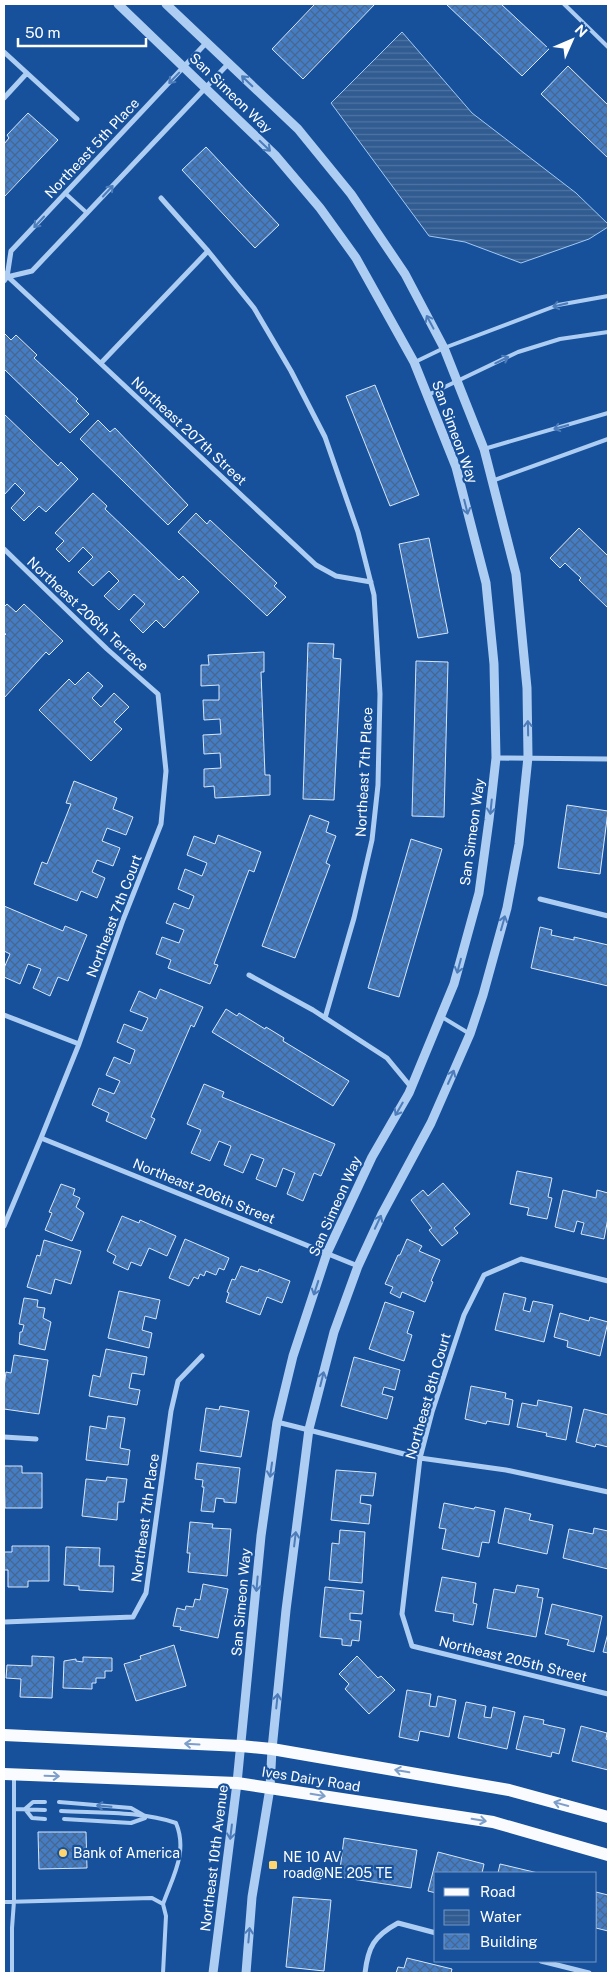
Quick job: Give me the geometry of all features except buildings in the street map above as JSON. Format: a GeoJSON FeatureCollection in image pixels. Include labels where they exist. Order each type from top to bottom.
{"type":"FeatureCollection","features":[{"type":"Feature","properties":{"kind":"main road","name":"Ives Dairy Road"},"geometry":{"type":"LineString","coordinates":[[4,1735],[272,1749],[508,1790],[608,1817]]}},
{"type":"Feature","properties":{"kind":"main road","name":"Ives Dairy Road"},"geometry":{"type":"LineString","coordinates":[[9,1774],[237,1783],[493,1822],[608,1855]]}},
{"type":"Feature","properties":{"kind":"street","name":"San Simeon Way"},"geometry":{"type":"LineString","coordinates":[[118,4],[275,155],[320,208],[356,258],[414,362],[456,467],[486,583],[494,664],[496,758],[489,820],[478,893],[454,984],[411,1088],[372,1157],[327,1253],[293,1356],[277,1422],[262,1536],[241,1746]]}},
{"type":"Feature","properties":{"kind":"street","name":"San Simeon Way"},"geometry":{"type":"LineString","coordinates":[[166,4],[298,129],[351,194],[405,274],[444,348],[484,449],[516,574],[527,688],[528,757],[519,844],[507,908],[470,1034],[431,1123],[382,1214],[358,1266],[334,1332],[309,1429],[286,1610],[272,1749]]}},
{"type":"Feature","properties":{"kind":"street","name":"Northeast 5th Place"},"geometry":{"type":"LineString","coordinates":[[5,277],[11,251],[207,42]]}},
{"type":"Feature","properties":{"kind":"street"},"geometry":{"type":"LineString","coordinates":[[4,52],[77,119]]}},
{"type":"Feature","properties":{"kind":"street"},"geometry":{"type":"LineString","coordinates":[[5,277],[32,271],[229,63]]}},
{"type":"Feature","properties":{"kind":"street"},"geometry":{"type":"LineString","coordinates":[[4,98],[27,73]]}},
{"type":"Feature","properties":{"kind":"street","name":"Northeast 7th Place"},"geometry":{"type":"LineString","coordinates":[[160,198],[208,251],[254,308],[292,371],[325,437],[358,532],[374,595],[380,694],[378,785],[372,840],[354,918],[325,1018]]}},
{"type":"Feature","properties":{"kind":"street"},"geometry":{"type":"LineString","coordinates":[[101,363],[208,251]]}},
{"type":"Feature","properties":{"kind":"street","name":"Northeast 207th Street"},"geometry":{"type":"LineString","coordinates":[[5,277],[101,363],[316,565],[336,576],[371,582]]}},
{"type":"Feature","properties":{"kind":"street","name":"Northeast 206th Terrace"},"geometry":{"type":"LineString","coordinates":[[5,552],[158,694]]}},
{"type":"Feature","properties":{"kind":"street","name":"Northeast 7th Court"},"geometry":{"type":"LineString","coordinates":[[4,1226],[79,1044],[123,920],[161,824],[166,771],[158,694]]}},
{"type":"Feature","properties":{"kind":"street"},"geometry":{"type":"LineString","coordinates":[[496,758],[608,759]]}},
{"type":"Feature","properties":{"kind":"street"},"geometry":{"type":"LineString","coordinates":[[540,899],[608,916]]}},
{"type":"Feature","properties":{"kind":"street"},"geometry":{"type":"LineString","coordinates":[[249,975],[325,1018],[387,1058],[411,1088]]}},
{"type":"Feature","properties":{"kind":"street"},"geometry":{"type":"LineString","coordinates":[[4,1015],[79,1044]]}},
{"type":"Feature","properties":{"kind":"street","name":"Northeast 206th Street"},"geometry":{"type":"LineString","coordinates":[[41,1138],[358,1266]]}},
{"type":"Feature","properties":{"kind":"street","name":"Northeast 8th Court"},"geometry":{"type":"LineString","coordinates":[[412,1646],[402,1614],[420,1458],[432,1412],[464,1315],[484,1275],[521,1260],[608,1280]]}},
{"type":"Feature","properties":{"kind":"street","name":"Northeast 7th Place"},"geometry":{"type":"LineString","coordinates":[[4,1622],[133,1617],[146,1593],[171,1411],[178,1381],[202,1356]]}},
{"type":"Feature","properties":{"kind":"street"},"geometry":{"type":"LineString","coordinates":[[277,1422],[420,1458],[506,1470],[608,1492]]}},
{"type":"Feature","properties":{"kind":"street"},"geometry":{"type":"LineString","coordinates":[[4,1437],[36,1439]]}},
{"type":"Feature","properties":{"kind":"street","name":"Northeast 205th Street"},"geometry":{"type":"LineString","coordinates":[[412,1646],[608,1694]]}},
{"type":"Feature","properties":{"kind":"street","name":"Northeast 10th Avenue"},"geometry":{"type":"LineString","coordinates":[[213,1973],[241,1746]]}},
{"type":"Feature","properties":{"kind":"street"},"geometry":{"type":"LineString","coordinates":[[246,1973],[252,1897],[270,1788],[272,1749]]}},
{"type":"Feature","properties":{"kind":"street"},"geometry":{"type":"LineString","coordinates":[[365,1973],[368,1953],[382,1932],[398,1923],[434,1932]]}},
{"type":"Feature","properties":{"kind":"street"},"geometry":{"type":"LineString","coordinates":[[545,1962],[589,1973]]}},
{"type":"Feature","properties":{"kind":"lane"},"geometry":{"type":"LineString","coordinates":[[564,4],[608,47]]}},
{"type":"Feature","properties":{"kind":"lane"},"geometry":{"type":"LineString","coordinates":[[65,193],[87,213]]}},
{"type":"Feature","properties":{"kind":"lane"},"geometry":{"type":"LineString","coordinates":[[414,362],[444,348],[558,305],[608,296]]}},
{"type":"Feature","properties":{"kind":"lane"},"geometry":{"type":"LineString","coordinates":[[428,395],[518,352],[560,339],[608,332]]}},
{"type":"Feature","properties":{"kind":"lane"},"geometry":{"type":"LineString","coordinates":[[484,449],[608,413]]}},
{"type":"Feature","properties":{"kind":"lane"},"geometry":{"type":"LineString","coordinates":[[492,481],[608,439]]}},
{"type":"Feature","properties":{"kind":"lane"},"geometry":{"type":"LineString","coordinates":[[441,1017],[470,1034]]}},
{"type":"Feature","properties":{"kind":"lane"},"geometry":{"type":"LineString","coordinates":[[9,1774],[14,1809],[12,1973]]}},
{"type":"Feature","properties":{"kind":"lane"},"geometry":{"type":"LineString","coordinates":[[25,1809],[33,1802],[45,1802]]}},
{"type":"Feature","properties":{"kind":"lane"},"geometry":{"type":"LineString","coordinates":[[59,1802],[131,1808],[147,1818]]}},
{"type":"Feature","properties":{"kind":"lane"},"geometry":{"type":"LineString","coordinates":[[14,1809],[45,1810]]}},
{"type":"Feature","properties":{"kind":"lane"},"geometry":{"type":"LineString","coordinates":[[25,1809],[32,1818],[45,1819]]}},
{"type":"Feature","properties":{"kind":"lane"},"geometry":{"type":"LineString","coordinates":[[61,1811],[147,1818],[176,1823],[180,1832],[181,1854],[162,1904],[166,1916],[163,1973]]}},
{"type":"Feature","properties":{"kind":"lane"},"geometry":{"type":"LineString","coordinates":[[64,1819],[131,1823],[147,1818]]}},
{"type":"Feature","properties":{"kind":"lane"},"geometry":{"type":"LineString","coordinates":[[4,1902],[152,1898],[162,1904]]}},
{"type":"Feature","properties":{"kind":"water"},"geometry":{"type":"Polygon","coordinates":[[[402,32],[472,113],[576,193],[608,224],[608,227],[589,239],[521,263],[465,242],[429,236],[331,103],[402,32]]]}},
{"type":"Feature","properties":{"kind":"place","name":"Bank of America"},"geometry":{"type":"Point","coordinates":[63,1853]}},
{"type":"Feature","properties":{"kind":"place","name":"NE 10 AV road@NE 205 TE"},"geometry":{"type":"Point","coordinates":[273,1865]}}]}
